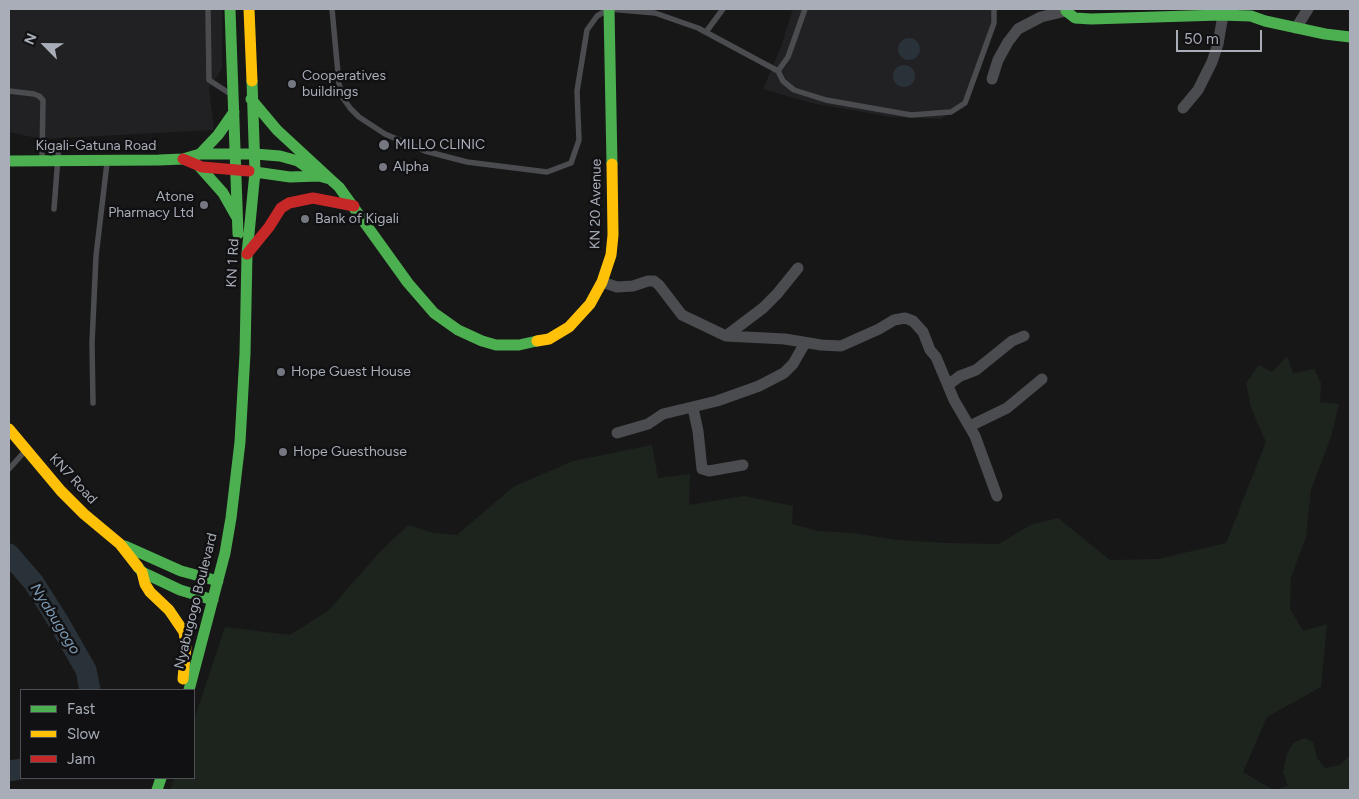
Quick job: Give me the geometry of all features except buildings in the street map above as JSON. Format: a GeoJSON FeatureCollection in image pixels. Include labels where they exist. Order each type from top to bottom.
{"type":"FeatureCollection","features":[{"type":"Feature","properties":{"kind":"main road","name":"KN 1 Rd"},"geometry":{"type":"LineString","coordinates":[[229,515],[233,441],[238,220],[234,96],[230,57],[230,9]]}},
{"type":"Feature","properties":{"kind":"main road","name":"KN 1 Rd"},"geometry":{"type":"LineString","coordinates":[[229,515],[240,442],[245,354],[247,254],[255,172],[249,9]]}},
{"type":"Feature","properties":{"kind":"main road","name":"KN 20 Avenue"},"geometry":{"type":"LineString","coordinates":[[255,154],[288,158],[305,165],[342,190],[408,283],[434,313],[458,330],[496,345],[519,345],[549,339],[569,327],[590,304],[602,282],[611,255],[613,235],[609,9]]}},
{"type":"Feature","properties":{"kind":"main road"},"geometry":{"type":"LineString","coordinates":[[1066,10],[1075,18],[1091,19],[1223,15],[1252,12],[1296,28],[1350,37]]}},
{"type":"Feature","properties":{"kind":"main road"},"geometry":{"type":"LineString","coordinates":[[251,99],[277,130],[324,178]]}},
{"type":"Feature","properties":{"kind":"main road"},"geometry":{"type":"LineString","coordinates":[[200,154],[225,127],[234,112]]}},
{"type":"Feature","properties":{"kind":"main road","name":"Kigali-Gatuna Road"},"geometry":{"type":"LineString","coordinates":[[16,163],[42,160],[183,159],[200,154],[255,154]]}},
{"type":"Feature","properties":{"kind":"main road","name":"Kigali-Gatuna Road"},"geometry":{"type":"LineString","coordinates":[[183,159],[198,166],[255,172]]}},
{"type":"Feature","properties":{"kind":"main road"},"geometry":{"type":"LineString","coordinates":[[198,166],[223,193],[238,220]]}},
{"type":"Feature","properties":{"kind":"main road"},"geometry":{"type":"LineString","coordinates":[[255,172],[290,177],[324,178]]}},
{"type":"Feature","properties":{"kind":"main road"},"geometry":{"type":"LineString","coordinates":[[247,254],[269,227],[280,208],[289,203],[312,198],[354,206]]}},
{"type":"Feature","properties":{"kind":"main road","name":"KN7 Road"},"geometry":{"type":"LineString","coordinates":[[9,429],[61,491],[84,514],[120,544],[142,572],[180,590],[210,599]]}},
{"type":"Feature","properties":{"kind":"main road","name":"Nyabugogo Boulevard"},"geometry":{"type":"LineString","coordinates":[[184,689],[215,580],[229,515]]}},
{"type":"Feature","properties":{"kind":"main road","name":"KN7 Road"},"geometry":{"type":"LineString","coordinates":[[120,544],[181,571],[215,580]]}},
{"type":"Feature","properties":{"kind":"main road"},"geometry":{"type":"LineString","coordinates":[[142,572],[145,584],[150,592],[170,610],[184,632],[186,646],[184,689]]}},
{"type":"Feature","properties":{"kind":"street"},"geometry":{"type":"LineString","coordinates":[[1296,28],[1308,9]]}},
{"type":"Feature","properties":{"kind":"street"},"geometry":{"type":"LineString","coordinates":[[992,79],[998,60],[1018,29],[1041,17],[1066,10]]}},
{"type":"Feature","properties":{"kind":"street"},"geometry":{"type":"LineString","coordinates":[[1183,108],[1198,90],[1212,62],[1218,44],[1223,15]]}},
{"type":"Feature","properties":{"kind":"street"},"geometry":{"type":"LineString","coordinates":[[726,336],[778,294],[798,268]]}},
{"type":"Feature","properties":{"kind":"street"},"geometry":{"type":"LineString","coordinates":[[602,282],[618,287],[654,281],[682,315],[726,336],[785,339],[841,346],[894,320],[905,318],[913,321],[923,332],[954,400],[978,442],[997,496]]}},
{"type":"Feature","properties":{"kind":"street"},"geometry":{"type":"LineString","coordinates":[[948,385],[960,376],[976,370],[1007,345],[1024,336]]}},
{"type":"Feature","properties":{"kind":"street"},"geometry":{"type":"LineString","coordinates":[[616,433],[648,424],[663,414],[735,396],[759,386],[784,372],[793,364],[805,343]]}},
{"type":"Feature","properties":{"kind":"street"},"geometry":{"type":"LineString","coordinates":[[970,426],[1007,408],[1042,379]]}},
{"type":"Feature","properties":{"kind":"street"},"geometry":{"type":"LineString","coordinates":[[693,408],[698,431],[702,469],[709,471],[743,465]]}},
{"type":"Feature","properties":{"kind":"lane"},"geometry":{"type":"LineString","coordinates":[[208,9],[209,80],[234,96]]}},
{"type":"Feature","properties":{"kind":"lane"},"geometry":{"type":"LineString","coordinates":[[332,9],[339,84],[350,108],[359,117],[385,134],[425,151],[467,162],[547,172],[571,163],[579,140],[576,91],[587,30],[597,16],[609,9],[656,13],[674,18],[706,32],[778,71],[783,81],[794,90],[826,100],[911,115],[951,112],[966,103],[994,23],[994,9]]}},
{"type":"Feature","properties":{"kind":"lane"},"geometry":{"type":"LineString","coordinates":[[706,32],[723,9]]}},
{"type":"Feature","properties":{"kind":"lane"},"geometry":{"type":"LineString","coordinates":[[778,71],[788,57],[805,9]]}},
{"type":"Feature","properties":{"kind":"lane"},"geometry":{"type":"LineString","coordinates":[[9,91],[34,94],[43,100],[42,160]]}},
{"type":"Feature","properties":{"kind":"lane"},"geometry":{"type":"LineString","coordinates":[[54,209],[59,144]]}},
{"type":"Feature","properties":{"kind":"lane"},"geometry":{"type":"LineString","coordinates":[[93,403],[92,343],[96,256],[108,160]]}},
{"type":"Feature","properties":{"kind":"lane"},"geometry":{"type":"LineString","coordinates":[[9,469],[26,449]]}},
{"type":"Feature","properties":{"kind":"shaded area"},"geometry":{"type":"Polygon","coordinates":[[[9,9],[222,9],[222,69],[209,88],[214,130],[41,139],[9,132],[9,9]]]}},
{"type":"Feature","properties":{"kind":"shaded area"},"geometry":{"type":"Polygon","coordinates":[[[793,9],[993,9],[987,47],[960,106],[941,119],[890,117],[811,103],[763,89],[781,47],[793,9]]]}},
{"type":"Feature","properties":{"kind":"shaded area"},"geometry":{"type":"Polygon","coordinates":[[[909,38],[919,45],[920,49],[913,59],[909,60],[899,53],[898,49],[905,39],[909,38]]]}},
{"type":"Feature","properties":{"kind":"shaded area"},"geometry":{"type":"Polygon","coordinates":[[[904,65],[914,72],[915,76],[908,86],[904,87],[894,80],[893,76],[900,66],[904,65]]]}},
{"type":"Feature","properties":{"kind":"shaded area"},"geometry":{"type":"Polygon","coordinates":[[[1287,356],[1293,373],[1314,369],[1321,383],[1320,402],[1339,404],[1331,437],[1311,490],[1306,537],[1291,577],[1290,609],[1303,631],[1327,624],[1321,687],[1267,717],[1243,772],[1273,790],[170,790],[174,779],[195,779],[195,717],[225,627],[290,635],[329,610],[377,555],[408,525],[434,533],[457,535],[513,487],[573,461],[652,445],[658,478],[690,474],[689,505],[744,496],[793,506],[792,524],[818,531],[852,533],[897,540],[948,543],[999,544],[1030,525],[1058,518],[1110,560],[1158,559],[1226,543],[1266,442],[1251,408],[1246,383],[1259,365],[1272,372],[1287,356]]]}},
{"type":"Feature","properties":{"kind":"shaded area"},"geometry":{"type":"Polygon","coordinates":[[[1305,738],[1313,742],[1317,758],[1325,768],[1340,765],[1350,755],[1350,790],[1273,790],[1288,786],[1283,772],[1287,754],[1293,743],[1305,738]]]}},
{"type":"Feature","properties":{"kind":"waterway","name":"Nyabugogo"},"geometry":{"type":"LineString","coordinates":[[9,554],[34,583],[58,621],[86,670],[90,689]]}},
{"type":"Feature","properties":{"kind":"waterway","name":"Nyabugogo"},"geometry":{"type":"LineString","coordinates":[[9,771],[20,769]]}},
{"type":"Feature","properties":{"kind":"traffic: fast"},"geometry":{"type":"LineString","coordinates":[[230,9],[238,234]]}},
{"type":"Feature","properties":{"kind":"traffic: fast"},"geometry":{"type":"LineString","coordinates":[[609,9],[612,164]]}},
{"type":"Feature","properties":{"kind":"traffic: fast"},"geometry":{"type":"LineString","coordinates":[[1066,9],[1075,18],[1091,19],[1220,15],[1251,16],[1265,21],[1325,34],[1350,37]]}},
{"type":"Feature","properties":{"kind":"traffic: fast"},"geometry":{"type":"LineString","coordinates":[[189,689],[225,553],[240,442],[245,354],[247,254],[255,172],[252,81]]}},
{"type":"Feature","properties":{"kind":"traffic: fast"},"geometry":{"type":"LineString","coordinates":[[251,99],[277,130],[330,179]]}},
{"type":"Feature","properties":{"kind":"traffic: fast"},"geometry":{"type":"LineString","coordinates":[[200,154],[218,135],[234,112]]}},
{"type":"Feature","properties":{"kind":"traffic: fast"},"geometry":{"type":"LineString","coordinates":[[9,161],[159,160],[183,159],[200,154],[248,154]]}},
{"type":"Feature","properties":{"kind":"traffic: fast"},"geometry":{"type":"LineString","coordinates":[[255,154],[280,156],[298,161],[319,176],[330,179],[339,187],[408,283],[434,313],[458,330],[496,345],[519,345],[537,341]]}},
{"type":"Feature","properties":{"kind":"traffic: fast"},"geometry":{"type":"LineString","coordinates":[[199,166],[223,193],[236,216]]}},
{"type":"Feature","properties":{"kind":"traffic: fast"},"geometry":{"type":"LineString","coordinates":[[255,172],[290,177],[319,176]]}},
{"type":"Feature","properties":{"kind":"traffic: fast"},"geometry":{"type":"LineString","coordinates":[[125,546],[181,571],[218,581]]}},
{"type":"Feature","properties":{"kind":"traffic: fast"},"geometry":{"type":"LineString","coordinates":[[138,567],[142,572],[180,590],[213,600]]}},
{"type":"Feature","properties":{"kind":"traffic: fast"},"geometry":{"type":"LineString","coordinates":[[157,790],[161,779]]}},
{"type":"Feature","properties":{"kind":"traffic: slow"},"geometry":{"type":"LineString","coordinates":[[249,9],[252,81]]}},
{"type":"Feature","properties":{"kind":"traffic: slow"},"geometry":{"type":"LineString","coordinates":[[537,341],[549,339],[569,327],[590,304],[602,282],[611,255],[613,235],[612,164]]}},
{"type":"Feature","properties":{"kind":"traffic: slow"},"geometry":{"type":"LineString","coordinates":[[9,429],[61,491],[84,514],[120,544],[138,567]]}},
{"type":"Feature","properties":{"kind":"traffic: slow"},"geometry":{"type":"LineString","coordinates":[[142,572],[145,584],[150,592],[169,610],[184,632],[186,646],[183,679]]}},
{"type":"Feature","properties":{"kind":"traffic: jam"},"geometry":{"type":"LineString","coordinates":[[183,159],[202,167],[249,171]]}},
{"type":"Feature","properties":{"kind":"traffic: jam"},"geometry":{"type":"LineString","coordinates":[[247,254],[269,227],[281,208],[289,203],[313,198],[354,206]]}},
{"type":"Feature","properties":{"kind":"place","name":"Cooperatives buildings"},"geometry":{"type":"Point","coordinates":[292,84]}},
{"type":"Feature","properties":{"kind":"place","name":"MILLO CLINIC"},"geometry":{"type":"Point","coordinates":[384,145]}},
{"type":"Feature","properties":{"kind":"place","name":"Alpha"},"geometry":{"type":"Point","coordinates":[383,167]}},
{"type":"Feature","properties":{"kind":"place","name":"Atone Pharmacy Ltd"},"geometry":{"type":"Point","coordinates":[204,205]}},
{"type":"Feature","properties":{"kind":"place","name":"Bank of Kigali"},"geometry":{"type":"Point","coordinates":[305,219]}},
{"type":"Feature","properties":{"kind":"place","name":"Hope Guest House"},"geometry":{"type":"Point","coordinates":[281,372]}},
{"type":"Feature","properties":{"kind":"place","name":"Hope Guesthouse"},"geometry":{"type":"Point","coordinates":[283,452]}}]}
